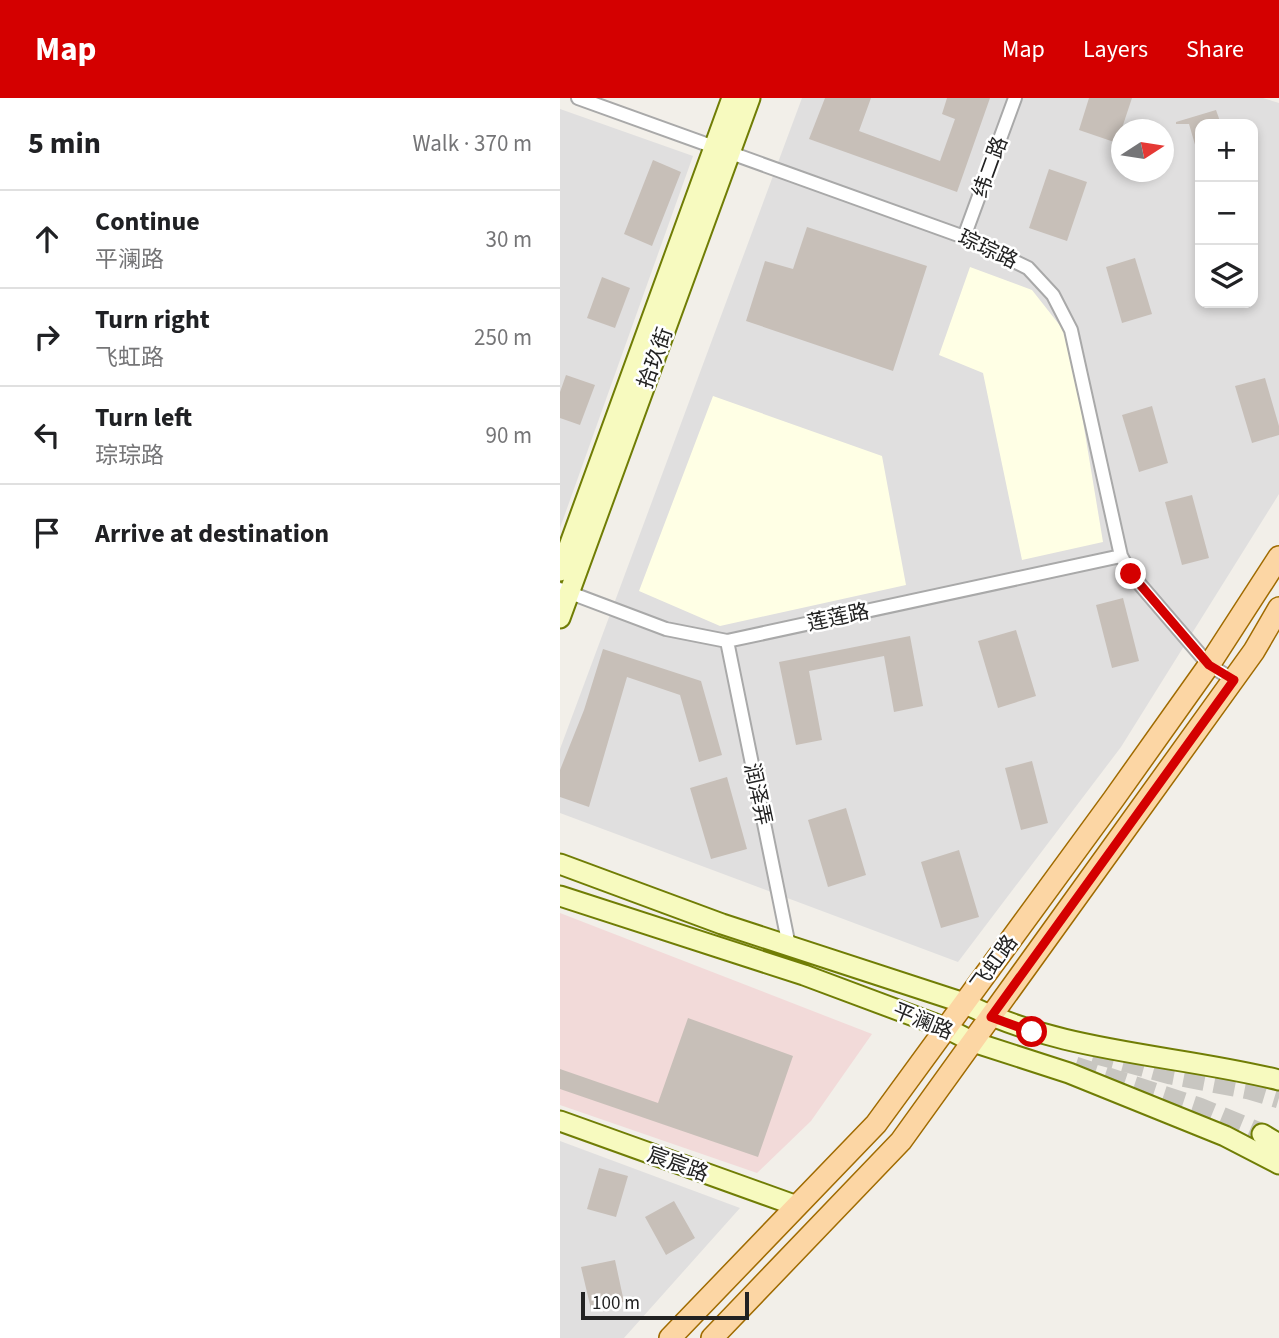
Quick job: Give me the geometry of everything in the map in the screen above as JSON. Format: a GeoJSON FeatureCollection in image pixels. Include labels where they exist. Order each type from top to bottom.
{"type":"FeatureCollection","features":[{"type":"Feature","properties":{"kind":"main road","name":"拾玖街"},"geometry":{"type":"LineString","coordinates":[[560,618],[565,590],[722,149],[732,98]]}},
{"type":"Feature","properties":{"kind":"main road","name":"拾玖街"},"geometry":{"type":"LineString","coordinates":[[560,571],[722,149],[750,98]]}},
{"type":"Feature","properties":{"kind":"main road","name":"飞虹路"},"geometry":{"type":"LineString","coordinates":[[670,1338],[876,1124],[1113,800],[1209,665],[1279,558]]}},
{"type":"Feature","properties":{"kind":"main road","name":"飞虹路"},"geometry":{"type":"LineString","coordinates":[[712,1338],[901,1141],[1234,680],[1279,608]]}},
{"type":"Feature","properties":{"kind":"main road","name":"平澜路"},"geometry":{"type":"LineString","coordinates":[[560,864],[722,925],[964,1003],[991,1017],[1032,1032],[1117,1050],[1228,1067],[1279,1080]]}},
{"type":"Feature","properties":{"kind":"main road","name":"平澜路"},"geometry":{"type":"LineString","coordinates":[[560,896],[804,975],[946,1028],[973,1042],[1069,1073],[1224,1136],[1279,1164]]}},
{"type":"Feature","properties":{"kind":"main road","name":"宸宸路"},"geometry":{"type":"LineString","coordinates":[[560,1121],[797,1206]]}},
{"type":"Feature","properties":{"kind":"main road"},"geometry":{"type":"LineString","coordinates":[[1262,1134],[1279,1144]]}},
{"type":"Feature","properties":{"kind":"street","name":"琮琮路"},"geometry":{"type":"LineString","coordinates":[[578,98],[964,237],[1028,268],[1053,295],[1064,314],[1076,348],[1121,556],[1131,574],[1209,665],[1234,680]]}},
{"type":"Feature","properties":{"kind":"street","name":"纬二路"},"geometry":{"type":"LineString","coordinates":[[964,237],[1016,98]]}},
{"type":"Feature","properties":{"kind":"street","name":"莲莲路"},"geometry":{"type":"LineString","coordinates":[[565,590],[666,629],[727,641],[1121,556]]}},
{"type":"Feature","properties":{"kind":"street","name":"润泽弄"},"geometry":{"type":"LineString","coordinates":[[727,641],[789,946]]}},
{"type":"Feature","properties":{"kind":"shaded area"},"geometry":{"type":"Polygon","coordinates":[[[802,98],[1263,98],[1279,103],[1279,494],[1121,747],[958,962],[560,813],[560,749],[802,98]]]}},
{"type":"Feature","properties":{"kind":"shaded area"},"geometry":{"type":"Polygon","coordinates":[[[560,109],[693,156],[560,528],[560,109]]]}},
{"type":"Feature","properties":{"kind":"shaded area"},"geometry":{"type":"Polygon","coordinates":[[[970,267],[1032,290],[1069,337],[1103,542],[1022,560],[983,373],[939,355],[970,267]]]}},
{"type":"Feature","properties":{"kind":"shaded area"},"geometry":{"type":"Polygon","coordinates":[[[713,396],[882,456],[906,585],[720,626],[639,591],[713,396]]]}},
{"type":"Feature","properties":{"kind":"shaded area"},"geometry":{"type":"Polygon","coordinates":[[[560,913],[872,1034],[811,1121],[757,1173],[560,1105],[560,913]]]}},
{"type":"Feature","properties":{"kind":"shaded area"},"geometry":{"type":"Polygon","coordinates":[[[560,1141],[740,1208],[624,1338],[560,1338],[560,1141]]]}},
{"type":"Feature","properties":{"kind":"building"},"geometry":{"type":"Polygon","coordinates":[[[825,98],[871,98],[859,131],[940,161],[955,119],[942,114],[947,98],[990,98],[957,192],[809,139],[825,98]]]}},
{"type":"Feature","properties":{"kind":"building"},"geometry":{"type":"Polygon","coordinates":[[[1089,98],[1132,98],[1125,119],[1111,119],[1111,141],[1079,130],[1089,98]]]}},
{"type":"Feature","properties":{"kind":"building"},"geometry":{"type":"Polygon","coordinates":[[[1216,110],[1219,119],[1195,119],[1195,145],[1189,124],[1176,122],[1216,110]]]}},
{"type":"Feature","properties":{"kind":"building"},"geometry":{"type":"Polygon","coordinates":[[[653,160],[681,172],[652,246],[624,234],[653,160]]]}},
{"type":"Feature","properties":{"kind":"building"},"geometry":{"type":"Polygon","coordinates":[[[1049,169],[1087,182],[1067,241],[1029,228],[1049,169]]]}},
{"type":"Feature","properties":{"kind":"building"},"geometry":{"type":"Polygon","coordinates":[[[807,227],[927,266],[893,371],[746,321],[765,261],[793,269],[807,227]]]}},
{"type":"Feature","properties":{"kind":"building"},"geometry":{"type":"Polygon","coordinates":[[[1135,258],[1152,314],[1122,323],[1106,267],[1135,258]]]}},
{"type":"Feature","properties":{"kind":"building"},"geometry":{"type":"Polygon","coordinates":[[[602,277],[630,288],[615,328],[587,318],[602,277]]]}},
{"type":"Feature","properties":{"kind":"building"},"geometry":{"type":"Polygon","coordinates":[[[566,375],[595,385],[580,425],[560,418],[560,392],[566,375]]]}},
{"type":"Feature","properties":{"kind":"building"},"geometry":{"type":"Polygon","coordinates":[[[1265,378],[1279,426],[1279,435],[1252,443],[1235,386],[1265,378]]]}},
{"type":"Feature","properties":{"kind":"building"},"geometry":{"type":"Polygon","coordinates":[[[1152,406],[1168,463],[1139,472],[1122,415],[1152,406]]]}},
{"type":"Feature","properties":{"kind":"building"},"geometry":{"type":"Polygon","coordinates":[[[1192,495],[1209,558],[1182,565],[1165,502],[1192,495]]]}},
{"type":"Feature","properties":{"kind":"building"},"geometry":{"type":"Polygon","coordinates":[[[1123,598],[1139,661],[1112,668],[1096,605],[1123,598]]]}},
{"type":"Feature","properties":{"kind":"building"},"geometry":{"type":"Polygon","coordinates":[[[1016,630],[1036,696],[998,708],[978,641],[1016,630]]]}},
{"type":"Feature","properties":{"kind":"building"},"geometry":{"type":"Polygon","coordinates":[[[910,636],[923,706],[894,712],[884,656],[809,671],[822,740],[796,745],[779,662],[910,636]]]}},
{"type":"Feature","properties":{"kind":"building"},"geometry":{"type":"Polygon","coordinates":[[[603,649],[701,681],[722,755],[699,762],[680,695],[627,677],[589,807],[560,797],[560,770],[584,710],[603,649]]]}},
{"type":"Feature","properties":{"kind":"building"},"geometry":{"type":"Polygon","coordinates":[[[1032,761],[1048,823],[1021,830],[1005,768],[1032,761]]]}},
{"type":"Feature","properties":{"kind":"building"},"geometry":{"type":"Polygon","coordinates":[[[727,777],[747,849],[711,859],[690,788],[727,777]]]}},
{"type":"Feature","properties":{"kind":"building"},"geometry":{"type":"Polygon","coordinates":[[[846,808],[866,875],[828,887],[808,820],[846,808]]]}},
{"type":"Feature","properties":{"kind":"building"},"geometry":{"type":"Polygon","coordinates":[[[959,850],[979,917],[941,928],[921,862],[959,850]]]}},
{"type":"Feature","properties":{"kind":"building"},"geometry":{"type":"Polygon","coordinates":[[[688,1018],[793,1056],[758,1157],[560,1089],[560,1069],[658,1103],[688,1018]]]}},
{"type":"Feature","properties":{"kind":"building"},"geometry":{"type":"Polygon","coordinates":[[[599,1168],[628,1176],[616,1217],[587,1209],[599,1168]]]}},
{"type":"Feature","properties":{"kind":"building"},"geometry":{"type":"Polygon","coordinates":[[[674,1201],[695,1238],[666,1255],[645,1217],[674,1201]]]}},
{"type":"Feature","properties":{"kind":"building"},"geometry":{"type":"Polygon","coordinates":[[[615,1260],[624,1302],[591,1309],[581,1267],[615,1260]]]}},
{"type":"Feature","properties":{"kind":"tunnel"},"geometry":{"type":"LineString","coordinates":[[1094,1053],[1171,1074],[1249,1089],[1279,1098]]}},
{"type":"Feature","properties":{"kind":"tunnel"},"geometry":{"type":"LineString","coordinates":[[1075,1067],[1199,1108],[1262,1134]]}},
{"type":"Feature","properties":{"kind":"route"},"geometry":{"type":"LineString","coordinates":[[1032,1032],[991,1017],[1234,680],[1209,665],[1131,574]]}}]}
